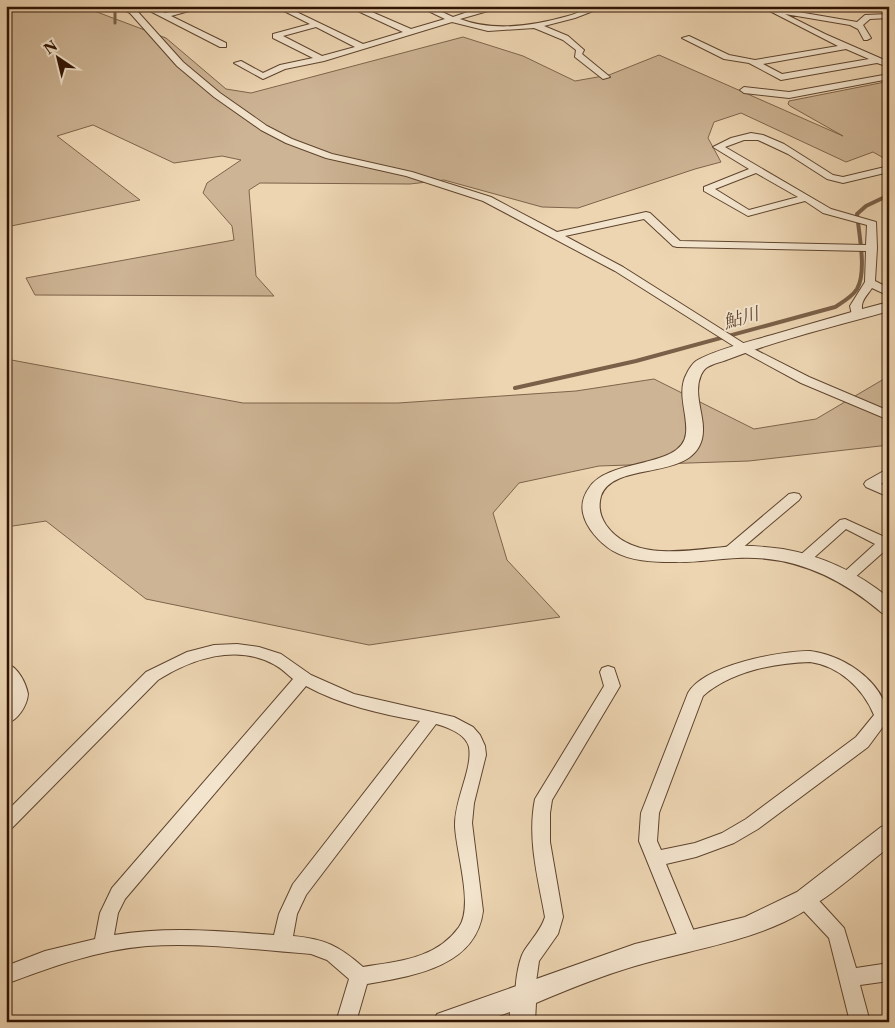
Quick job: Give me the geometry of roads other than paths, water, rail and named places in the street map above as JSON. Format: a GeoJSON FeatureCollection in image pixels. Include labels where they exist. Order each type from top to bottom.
{"type":"FeatureCollection","features":[{"type":"Feature","properties":{"kind":"street"},"geometry":{"type":"LineString","coordinates":[[121,6],[133,11],[180,64],[217,95],[264,128],[289,141],[329,156],[409,174],[487,199],[619,269],[738,345],[805,380],[889,416]]}},
{"type":"Feature","properties":{"kind":"street"},"geometry":{"type":"LineString","coordinates":[[164,16],[203,6]]}},
{"type":"Feature","properties":{"kind":"street"},"geometry":{"type":"LineString","coordinates":[[278,6],[362,47]]}},
{"type":"Feature","properties":{"kind":"street"},"geometry":{"type":"LineString","coordinates":[[351,6],[410,32]]}},
{"type":"Feature","properties":{"kind":"street"},"geometry":{"type":"LineString","coordinates":[[422,6],[474,27],[485,28],[533,25],[559,21],[602,6]]}},
{"type":"Feature","properties":{"kind":"street"},"geometry":{"type":"LineString","coordinates":[[238,63],[263,76],[283,67],[321,59],[492,7],[489,6]]}},
{"type":"Feature","properties":{"kind":"street"},"geometry":{"type":"LineString","coordinates":[[578,6],[591,11]]}},
{"type":"Feature","properties":{"kind":"street"},"geometry":{"type":"LineString","coordinates":[[133,11],[149,8],[223,46]]}},
{"type":"Feature","properties":{"kind":"street"},"geometry":{"type":"LineString","coordinates":[[767,8],[858,25],[867,38]]}},
{"type":"Feature","properties":{"kind":"street"},"geometry":{"type":"LineString","coordinates":[[767,8],[846,47],[889,65]]}},
{"type":"Feature","properties":{"kind":"street"},"geometry":{"type":"LineString","coordinates":[[858,25],[868,17],[889,16]]}},
{"type":"Feature","properties":{"kind":"street"},"geometry":{"type":"LineString","coordinates":[[316,25],[273,35],[321,59]]}},
{"type":"Feature","properties":{"kind":"street"},"geometry":{"type":"LineString","coordinates":[[533,25],[558,34],[574,45],[580,50],[578,55],[606,76]]}},
{"type":"Feature","properties":{"kind":"street"},"geometry":{"type":"LineString","coordinates":[[686,38],[727,57],[753,63],[778,76],[784,77],[878,60]]}},
{"type":"Feature","properties":{"kind":"street"},"geometry":{"type":"LineString","coordinates":[[753,63],[846,47]]}},
{"type":"Feature","properties":{"kind":"street"},"geometry":{"type":"LineString","coordinates":[[744,90],[789,95],[889,76]]}},
{"type":"Feature","properties":{"kind":"street"},"geometry":{"type":"LineString","coordinates":[[858,315],[854,309],[855,304],[866,291],[870,282],[869,248],[872,224],[831,213],[736,159],[732,154],[718,148],[748,137],[757,137],[779,146],[838,180],[889,169]]}},
{"type":"Feature","properties":{"kind":"street"},"geometry":{"type":"LineString","coordinates":[[756,170],[707,189],[748,213],[806,198]]}},
{"type":"Feature","properties":{"kind":"street"},"geometry":{"type":"LineString","coordinates":[[556,235],[646,215],[677,244],[869,248]]}},
{"type":"Feature","properties":{"kind":"street"},"geometry":{"type":"LineString","coordinates":[[870,282],[889,293]]}},
{"type":"Feature","properties":{"kind":"street"},"geometry":{"type":"LineString","coordinates":[[889,306],[738,345],[700,365],[690,382],[694,436],[690,447],[675,458],[610,477],[596,490],[591,504],[594,520],[606,537],[631,552],[679,556],[729,552],[764,553],[803,560],[846,577],[868,590],[889,608]]}},
{"type":"Feature","properties":{"kind":"street"},"geometry":{"type":"LineString","coordinates":[[889,472],[871,484],[889,493]]}},
{"type":"Feature","properties":{"kind":"street"},"geometry":{"type":"LineString","coordinates":[[729,552],[794,497]]}},
{"type":"Feature","properties":{"kind":"street"},"geometry":{"type":"LineString","coordinates":[[803,560],[845,522],[885,543],[846,577]]}},
{"type":"Feature","properties":{"kind":"street"},"geometry":{"type":"LineString","coordinates":[[6,823],[152,676],[178,660],[206,651],[246,650],[270,656],[282,662],[303,678],[356,700],[458,725],[475,741],[478,752],[478,762],[469,786],[464,814],[464,837],[474,903],[474,916],[460,941],[448,953],[434,962],[360,976]]}},
{"type":"Feature","properties":{"kind":"street"},"geometry":{"type":"LineString","coordinates":[[655,859],[696,850],[728,838],[752,824],[862,742],[885,717],[876,698],[864,684],[843,666],[828,659],[810,656],[795,656],[731,671],[706,684],[696,693],[650,813],[648,827],[648,842],[655,859],[689,941]]}},
{"type":"Feature","properties":{"kind":"street"},"geometry":{"type":"LineString","coordinates":[[6,669],[19,685],[21,696],[18,707],[6,718]]}},
{"type":"Feature","properties":{"kind":"street"},"geometry":{"type":"LineString","coordinates":[[522,1022],[530,958],[551,928],[554,917],[539,829],[539,814],[544,799],[612,686],[612,679],[608,672]]}},
{"type":"Feature","properties":{"kind":"street"},"geometry":{"type":"LineString","coordinates":[[103,945],[108,913],[118,894],[303,678]]}},
{"type":"Feature","properties":{"kind":"street"},"geometry":{"type":"LineString","coordinates":[[282,942],[288,914],[299,890],[431,718]]}},
{"type":"Feature","properties":{"kind":"street"},"geometry":{"type":"LineString","coordinates":[[446,1022],[524,996],[635,954],[748,927],[778,914],[805,899],[889,834]]}},
{"type":"Feature","properties":{"kind":"street"},"geometry":{"type":"LineString","coordinates":[[805,899],[838,934],[860,1022]]}},
{"type":"Feature","properties":{"kind":"street"},"geometry":{"type":"LineString","coordinates":[[6,974],[45,960],[103,945],[146,938],[187,937],[282,942],[310,946],[334,954],[360,976]]}},
{"type":"Feature","properties":{"kind":"street"},"geometry":{"type":"LineString","coordinates":[[848,978],[889,972]]}},
{"type":"Feature","properties":{"kind":"street"},"geometry":{"type":"LineString","coordinates":[[346,1022],[360,976]]}},
{"type":"Feature","properties":{"kind":"waterway"},"geometry":{"type":"LineString","coordinates":[[115,6],[115,23]]}},
{"type":"Feature","properties":{"kind":"waterway","name":"鮎川"},"geometry":{"type":"LineString","coordinates":[[515,388],[636,361],[835,307],[853,294],[860,282],[862,253],[857,214],[866,206],[889,195]]}}]}
